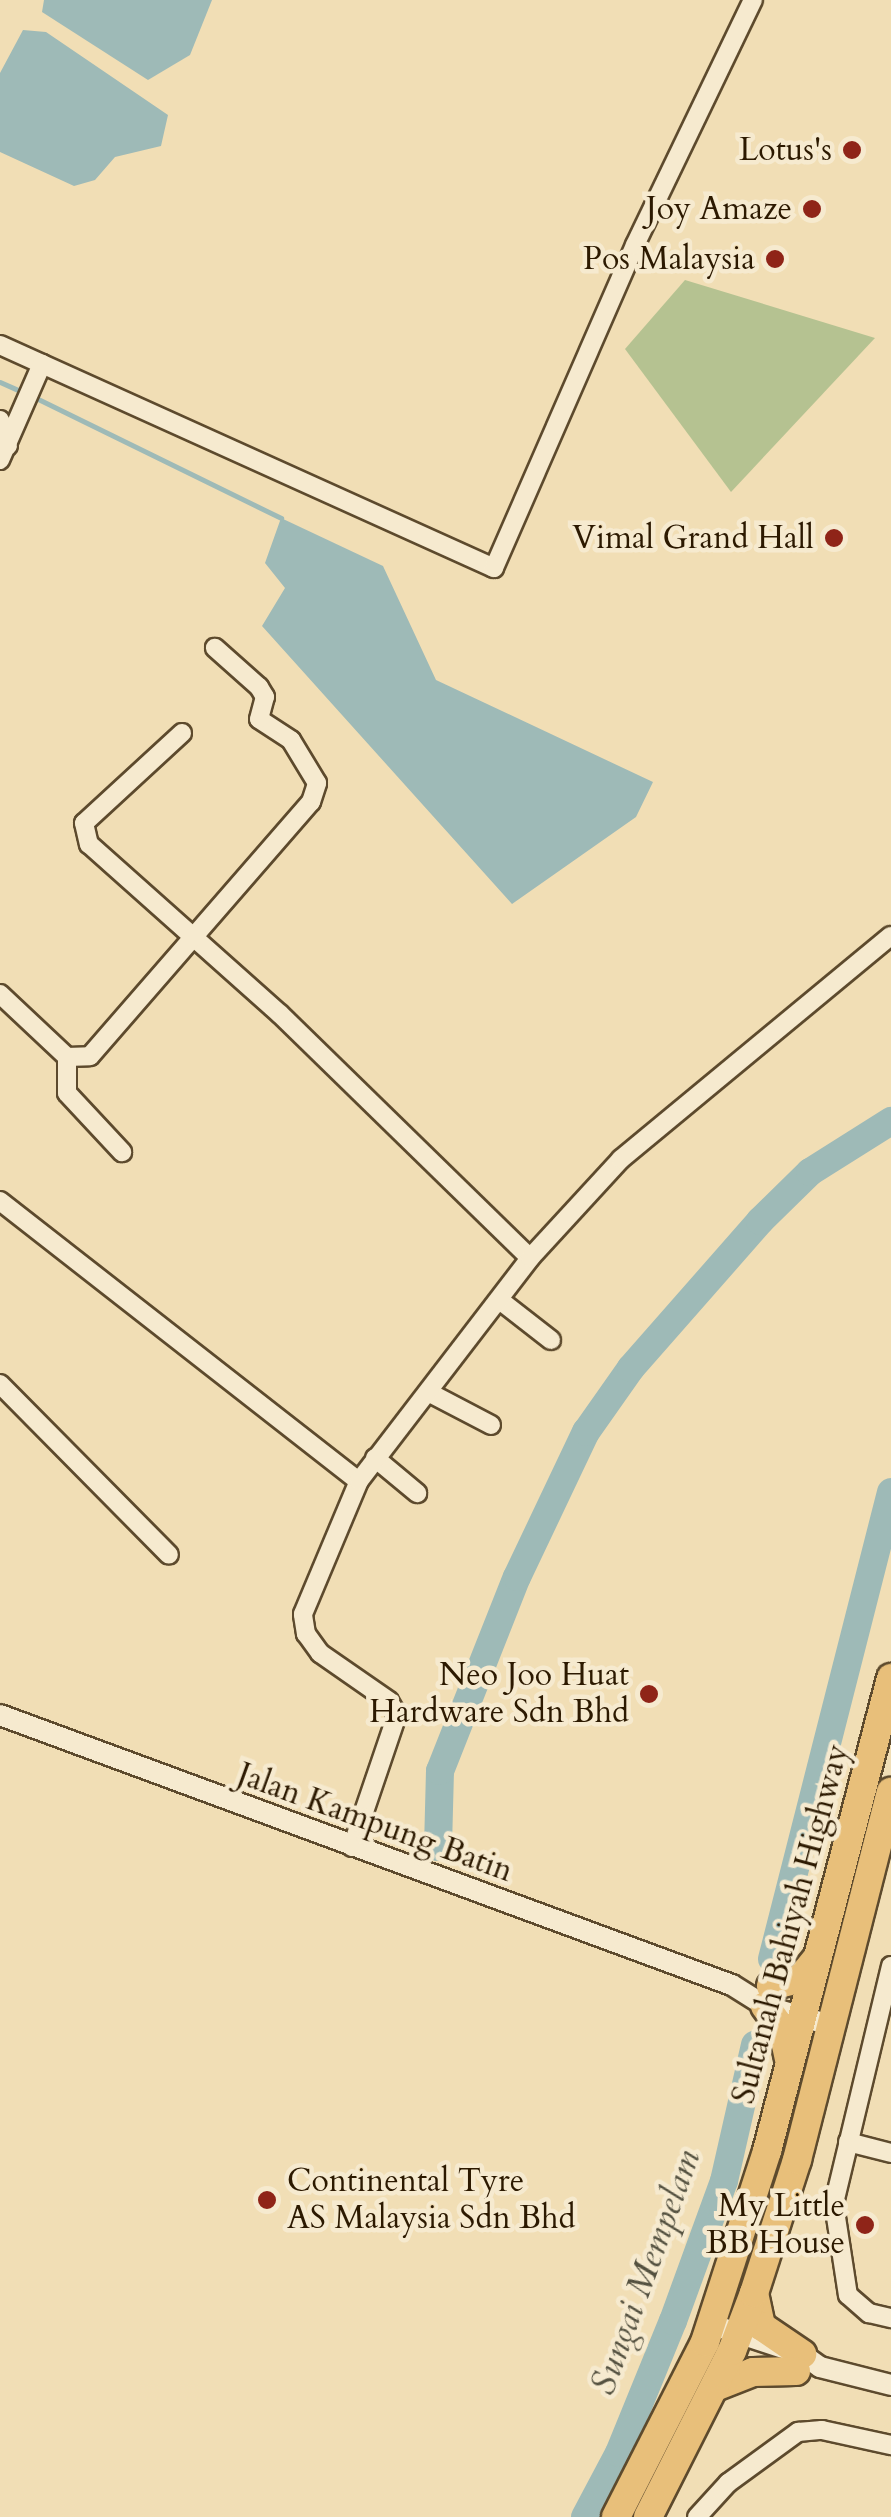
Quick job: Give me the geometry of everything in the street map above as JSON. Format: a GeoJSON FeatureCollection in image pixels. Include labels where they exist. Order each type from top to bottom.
{"type":"FeatureCollection","features":[{"type":"Feature","properties":{"kind":"main road","name":"Sultanah Bahiyah Highway"},"geometry":{"type":"LineString","coordinates":[[616,2517],[708,2333],[790,2066],[891,1678]]}},
{"type":"Feature","properties":{"kind":"main road","name":"Sultanah Bahiyah Highway"},"geometry":{"type":"LineString","coordinates":[[648,2517],[715,2386],[754,2294],[834,2014],[891,1792]]}},
{"type":"Feature","properties":{"kind":"main road"},"geometry":{"type":"LineString","coordinates":[[790,2066],[768,1996],[800,1979],[820,1954]]}},
{"type":"Feature","properties":{"kind":"main road"},"geometry":{"type":"LineString","coordinates":[[754,2294],[761,2326],[806,2364]]}},
{"type":"Feature","properties":{"kind":"main road"},"geometry":{"type":"LineString","coordinates":[[715,2386],[753,2372],[806,2364]]}},
{"type":"Feature","properties":{"kind":"street"},"geometry":{"type":"LineString","coordinates":[[0,346],[494,568],[635,246],[753,0]]}},
{"type":"Feature","properties":{"kind":"street"},"geometry":{"type":"LineString","coordinates":[[4,453],[42,364]]}},
{"type":"Feature","properties":{"kind":"street"},"geometry":{"type":"LineString","coordinates":[[0,420],[4,453]]}},
{"type":"Feature","properties":{"kind":"street"},"geometry":{"type":"LineString","coordinates":[[0,994],[67,1057],[90,1056],[196,942],[311,802],[317,783],[290,740],[259,719],[265,697],[259,687],[215,648]]}},
{"type":"Feature","properties":{"kind":"street"},"geometry":{"type":"LineString","coordinates":[[182,733],[84,823],[84,832],[530,1258]]}},
{"type":"Feature","properties":{"kind":"street"},"geometry":{"type":"LineString","coordinates":[[352,1847],[398,1714],[389,1701],[320,1653],[306,1634],[303,1614],[359,1482],[502,1302],[530,1258],[652,1128],[891,936]]}},
{"type":"Feature","properties":{"kind":"street"},"geometry":{"type":"LineString","coordinates":[[67,1057],[67,1092],[122,1152]]}},
{"type":"Feature","properties":{"kind":"street"},"geometry":{"type":"LineString","coordinates":[[0,1201],[359,1482]]}},
{"type":"Feature","properties":{"kind":"street"},"geometry":{"type":"LineString","coordinates":[[502,1302],[551,1340]]}},
{"type":"Feature","properties":{"kind":"street"},"geometry":{"type":"LineString","coordinates":[[0,1384],[169,1555]]}},
{"type":"Feature","properties":{"kind":"street"},"geometry":{"type":"LineString","coordinates":[[428,1392],[491,1425]]}},
{"type":"Feature","properties":{"kind":"street"},"geometry":{"type":"LineString","coordinates":[[375,1458],[418,1492]]}},
{"type":"Feature","properties":{"kind":"street","name":"Jalan Kampung Batin"},"geometry":{"type":"LineString","coordinates":[[0,1716],[732,1984],[834,2014]]}},
{"type":"Feature","properties":{"kind":"street"},"geometry":{"type":"LineString","coordinates":[[891,1968],[848,2142],[835,2221],[848,2295],[856,2305],[891,2318]]}},
{"type":"Feature","properties":{"kind":"street"},"geometry":{"type":"LineString","coordinates":[[848,2142],[891,2153]]}},
{"type":"Feature","properties":{"kind":"street"},"geometry":{"type":"LineString","coordinates":[[708,2333],[806,2364],[891,2385]]}},
{"type":"Feature","properties":{"kind":"street"},"geometry":{"type":"LineString","coordinates":[[697,2517],[728,2483],[798,2432],[822,2430],[891,2445]]}},
{"type":"Feature","properties":{"kind":"green space"},"geometry":{"type":"Polygon","coordinates":[[[685,280],[875,338],[731,492],[625,349],[685,280]]]}},
{"type":"Feature","properties":{"kind":"water"},"geometry":{"type":"Polygon","coordinates":[[[44,0],[212,0],[190,55],[148,80],[42,12],[44,0]]]}},
{"type":"Feature","properties":{"kind":"water"},"geometry":{"type":"Polygon","coordinates":[[[23,30],[46,32],[168,115],[161,146],[115,157],[95,180],[74,186],[0,152],[0,73],[23,30]]]}},
{"type":"Feature","properties":{"kind":"water"},"geometry":{"type":"Polygon","coordinates":[[[281,518],[383,566],[436,680],[653,782],[636,817],[512,904],[262,626],[285,588],[265,563],[281,518]]]}},
{"type":"Feature","properties":{"kind":"waterway"},"geometry":{"type":"LineString","coordinates":[[0,382],[18,390]]}},
{"type":"Feature","properties":{"kind":"waterway"},"geometry":{"type":"LineString","coordinates":[[36,398],[281,518]]}},
{"type":"Feature","properties":{"kind":"waterway"},"geometry":{"type":"LineString","coordinates":[[438,1847],[440,1771],[517,1577],[586,1432],[631,1368],[760,1221],[810,1172],[891,1121]]}},
{"type":"Feature","properties":{"kind":"waterway","name":"Sungai Mempelam"},"geometry":{"type":"LineString","coordinates":[[772,1959],[891,1492]]}},
{"type":"Feature","properties":{"kind":"waterway","name":"Sungai Mempelam"},"geometry":{"type":"LineString","coordinates":[[585,2517],[619,2453],[724,2181],[755,2044]]}},
{"type":"Feature","properties":{"kind":"place","name":"Lotus's"},"geometry":{"type":"Point","coordinates":[852,150]}},
{"type":"Feature","properties":{"kind":"place","name":"Joy Amaze"},"geometry":{"type":"Point","coordinates":[812,209]}},
{"type":"Feature","properties":{"kind":"place","name":"Pos Malaysia"},"geometry":{"type":"Point","coordinates":[775,259]}},
{"type":"Feature","properties":{"kind":"place","name":"Vimal Grand Hall"},"geometry":{"type":"Point","coordinates":[834,538]}},
{"type":"Feature","properties":{"kind":"place","name":"Neo Joo Huat Hardware Sdn Bhd"},"geometry":{"type":"Point","coordinates":[649,1694]}},
{"type":"Feature","properties":{"kind":"place","name":"Continental Tyre AS Malaysia Sdn Bhd"},"geometry":{"type":"Point","coordinates":[267,2200]}},
{"type":"Feature","properties":{"kind":"place","name":"My Little BB House"},"geometry":{"type":"Point","coordinates":[865,2225]}}]}
